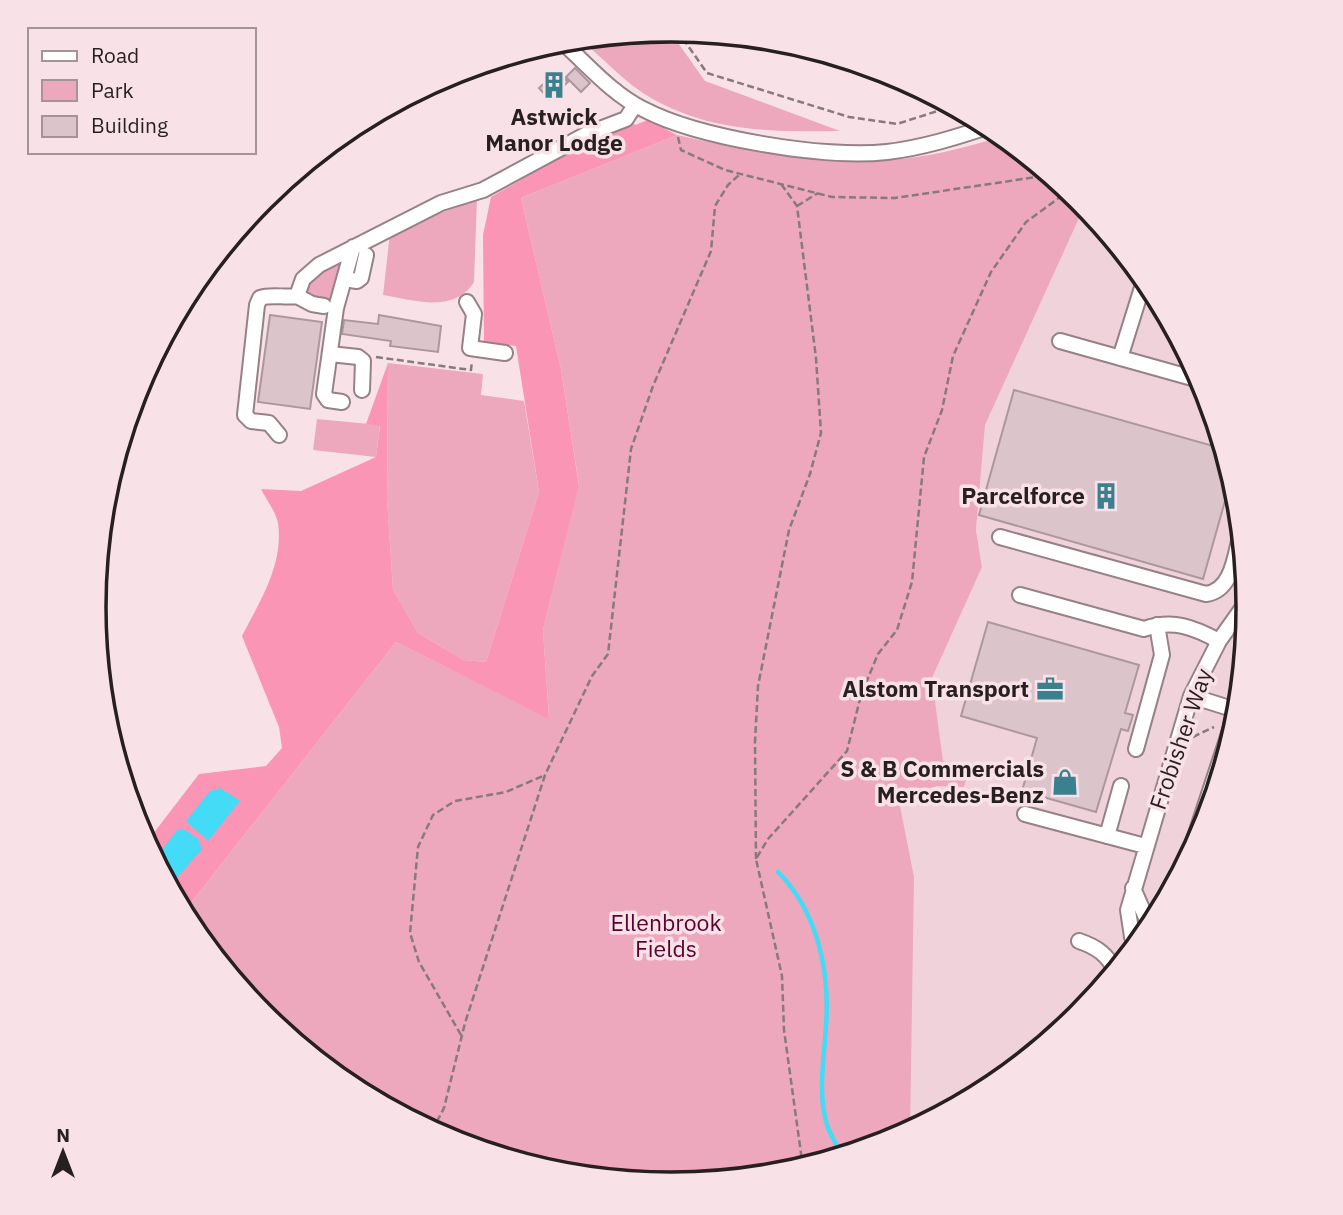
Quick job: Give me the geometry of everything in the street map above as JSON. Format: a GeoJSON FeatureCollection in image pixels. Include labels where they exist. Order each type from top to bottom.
{"type":"FeatureCollection","features":[{"type":"Feature","properties":{"kind":"street"},"geometry":{"type":"LineString","coordinates":[[573,51],[635,105],[678,126],[706,133],[819,150],[886,152],[955,138],[976,131]]}},
{"type":"Feature","properties":{"kind":"street"},"geometry":{"type":"LineString","coordinates":[[298,296],[298,287],[311,272],[353,247],[441,203],[483,190],[587,134],[626,118],[635,105]]}},
{"type":"Feature","properties":{"kind":"street"},"geometry":{"type":"LineString","coordinates":[[342,402],[325,398],[336,308],[353,247]]}},
{"type":"Feature","properties":{"kind":"street"},"geometry":{"type":"LineString","coordinates":[[345,279],[357,281],[361,278],[366,255]]}},
{"type":"Feature","properties":{"kind":"street"},"geometry":{"type":"LineString","coordinates":[[1120,358],[1141,291]]}},
{"type":"Feature","properties":{"kind":"street"},"geometry":{"type":"LineString","coordinates":[[279,435],[269,424],[251,421],[245,415],[257,305],[260,298],[266,296],[298,296],[312,304],[324,306]]}},
{"type":"Feature","properties":{"kind":"street"},"geometry":{"type":"LineString","coordinates":[[467,302],[474,314],[470,344],[474,350],[505,354]]}},
{"type":"Feature","properties":{"kind":"street"},"geometry":{"type":"LineString","coordinates":[[1060,341],[1188,377]]}},
{"type":"Feature","properties":{"kind":"street"},"geometry":{"type":"LineString","coordinates":[[330,354],[358,357],[363,361],[362,390]]}},
{"type":"Feature","properties":{"kind":"street"},"geometry":{"type":"LineString","coordinates":[[1000,537],[1206,594],[1216,592],[1226,584],[1234,555]]}},
{"type":"Feature","properties":{"kind":"street"},"geometry":{"type":"LineString","coordinates":[[1020,595],[1144,629],[1157,625],[1184,624],[1219,641]]}},
{"type":"Feature","properties":{"kind":"street","name":"Frobisher Way"},"geometry":{"type":"LineString","coordinates":[[1132,936],[1128,910],[1133,888],[1192,696],[1219,641],[1237,616]]}},
{"type":"Feature","properties":{"kind":"street"},"geometry":{"type":"LineString","coordinates":[[1136,749],[1162,655],[1157,625]]}},
{"type":"Feature","properties":{"kind":"street"},"geometry":{"type":"LineString","coordinates":[[1192,696],[1228,704]]}},
{"type":"Feature","properties":{"kind":"street"},"geometry":{"type":"LineString","coordinates":[[1107,835],[1121,786]]}},
{"type":"Feature","properties":{"kind":"street"},"geometry":{"type":"LineString","coordinates":[[1025,814],[1145,846]]}},
{"type":"Feature","properties":{"kind":"street"},"geometry":{"type":"LineString","coordinates":[[1133,888],[1145,916]]}},
{"type":"Feature","properties":{"kind":"street"},"geometry":{"type":"LineString","coordinates":[[1080,941],[1096,947],[1112,962]]}},
{"type":"Feature","properties":{"kind":"path"},"geometry":{"type":"LineString","coordinates":[[686,42],[707,73],[849,117],[897,124],[940,110]]}},
{"type":"Feature","properties":{"kind":"path"},"geometry":{"type":"LineString","coordinates":[[678,126],[681,150],[725,170],[832,197],[895,198],[1038,177]]}},
{"type":"Feature","properties":{"kind":"path"},"geometry":{"type":"LineString","coordinates":[[437,1122],[444,1108],[462,1036],[545,775],[592,676],[608,654],[631,449],[653,386],[711,251],[715,206],[728,185],[740,174]]}},
{"type":"Feature","properties":{"kind":"path"},"geometry":{"type":"LineString","coordinates":[[781,184],[797,206],[821,433],[810,474],[789,530],[758,686],[755,742],[756,859],[782,976],[784,1030],[802,1158]]}},
{"type":"Feature","properties":{"kind":"path"},"geometry":{"type":"LineString","coordinates":[[797,206],[819,193]]}},
{"type":"Feature","properties":{"kind":"path"},"geometry":{"type":"LineString","coordinates":[[756,859],[768,839],[848,751],[861,695],[878,654],[897,630],[912,582],[916,512],[924,457],[942,410],[953,356],[991,272],[1026,222],[1060,197]]}},
{"type":"Feature","properties":{"kind":"path"},"geometry":{"type":"LineString","coordinates":[[363,361],[372,356],[471,370],[474,350]]}},
{"type":"Feature","properties":{"kind":"path"},"geometry":{"type":"LineString","coordinates":[[462,1036],[419,962],[410,933],[418,847],[433,815],[455,801],[506,792],[545,775]]}},
{"type":"Feature","properties":{"kind":"shaded area"},"geometry":{"type":"Polygon","coordinates":[[[648,120],[677,135],[521,198],[561,369],[579,486],[543,630],[549,719],[396,642],[190,904],[153,834],[199,774],[266,766],[282,748],[279,727],[242,636],[269,582],[279,538],[278,523],[261,489],[301,491],[376,457],[380,426],[366,424],[388,363],[387,499],[393,589],[418,633],[464,660],[486,662],[539,492],[516,346],[484,342],[483,235],[491,197],[593,138],[631,121],[635,125],[648,120]]]}},
{"type":"Feature","properties":{"kind":"shaded area"},"geometry":{"type":"Polygon","coordinates":[[[1080,217],[1142,293],[1179,357],[1207,426],[1226,497],[1236,571],[1236,644],[1232,681],[1218,754],[1194,824],[1161,890],[1120,952],[1071,1007],[1016,1056],[986,1078],[910,1120],[898,796],[938,786],[963,787],[970,766],[943,761],[932,678],[982,567],[976,529],[985,425],[1080,217]]]}},
{"type":"Feature","properties":{"kind":"green space"},"geometry":{"type":"Polygon","coordinates":[[[678,42],[705,81],[840,131],[766,130],[719,124],[696,118],[651,98],[623,78],[590,48],[635,43],[678,42]]]}},
{"type":"Feature","properties":{"kind":"green space","name":"Ellenbrook Fields"},"geometry":{"type":"Polygon","coordinates":[[[677,135],[781,154],[861,160],[931,155],[990,140],[1044,182],[1080,217],[985,425],[976,530],[982,567],[932,678],[943,761],[970,766],[964,787],[938,786],[898,796],[914,877],[910,1120],[888,1130],[818,1154],[708,1172],[635,1172],[598,1168],[525,1154],[490,1143],[421,1115],[357,1078],[327,1056],[299,1033],[246,980],[190,904],[396,642],[549,718],[543,630],[579,485],[561,369],[521,198],[677,135]]]}},
{"type":"Feature","properties":{"kind":"green space"},"geometry":{"type":"Polygon","coordinates":[[[477,199],[474,282],[466,292],[456,298],[433,302],[383,295],[390,233],[477,199]]]}},
{"type":"Feature","properties":{"kind":"green space"},"geometry":{"type":"Polygon","coordinates":[[[338,262],[343,268],[333,302],[318,299],[305,291],[308,283],[338,262]]]}},
{"type":"Feature","properties":{"kind":"green space"},"geometry":{"type":"Polygon","coordinates":[[[388,363],[483,374],[481,395],[524,401],[539,492],[486,662],[464,660],[418,633],[393,589],[387,499],[388,363]]]}},
{"type":"Feature","properties":{"kind":"green space"},"geometry":{"type":"Polygon","coordinates":[[[317,419],[380,425],[376,457],[313,450],[317,419]]]}},
{"type":"Feature","properties":{"kind":"water"},"geometry":{"type":"Polygon","coordinates":[[[220,788],[240,801],[208,841],[186,821],[210,791],[220,788]]]}},
{"type":"Feature","properties":{"kind":"water"},"geometry":{"type":"Polygon","coordinates":[[[184,829],[198,839],[202,849],[176,879],[161,851],[177,830],[184,829]]]}},
{"type":"Feature","properties":{"kind":"building"},"geometry":{"type":"Polygon","coordinates":[[[575,68],[590,83],[581,92],[566,77],[575,68]]]}},
{"type":"Feature","properties":{"kind":"building","name":"Astwick Manor Lodge"},"geometry":{"type":"Polygon","coordinates":[[[558,71],[568,82],[549,99],[539,88],[558,71]]]}},
{"type":"Feature","properties":{"kind":"building"},"geometry":{"type":"Polygon","coordinates":[[[270,315],[322,322],[310,409],[258,402],[270,315]]]}},
{"type":"Feature","properties":{"kind":"building"},"geometry":{"type":"Polygon","coordinates":[[[379,315],[441,326],[438,352],[390,346],[391,341],[342,334],[344,320],[378,324],[379,315]]]}},
{"type":"Feature","properties":{"kind":"building","name":"Parcelforce"},"geometry":{"type":"Polygon","coordinates":[[[1014,390],[1213,446],[1226,497],[1203,579],[979,515],[1014,390]]]}},
{"type":"Feature","properties":{"kind":"building","name":"Alstom Transport"},"geometry":{"type":"Polygon","coordinates":[[[988,622],[1139,665],[1125,713],[1133,715],[1128,731],[1121,729],[1096,812],[1022,791],[1037,738],[961,716],[988,622]]]}},
{"type":"Feature","properties":{"kind":"waterway"},"geometry":{"type":"LineString","coordinates":[[778,872],[803,905],[812,924],[823,964],[827,1006],[823,1103],[828,1128],[838,1148]]}},
{"type":"Feature","properties":{"kind":"place","name":"Astwick Manor Lodge"},"geometry":{"type":"Point","coordinates":[554,85]}},
{"type":"Feature","properties":{"kind":"place","name":"Parcelforce"},"geometry":{"type":"Point","coordinates":[1106,496]}},
{"type":"Feature","properties":{"kind":"place","name":"Alstom Transport"},"geometry":{"type":"Point","coordinates":[1050,689]}},
{"type":"Feature","properties":{"kind":"place","name":"S & B Commercials Mercedes-Benz"},"geometry":{"type":"Point","coordinates":[1065,782]}}]}
